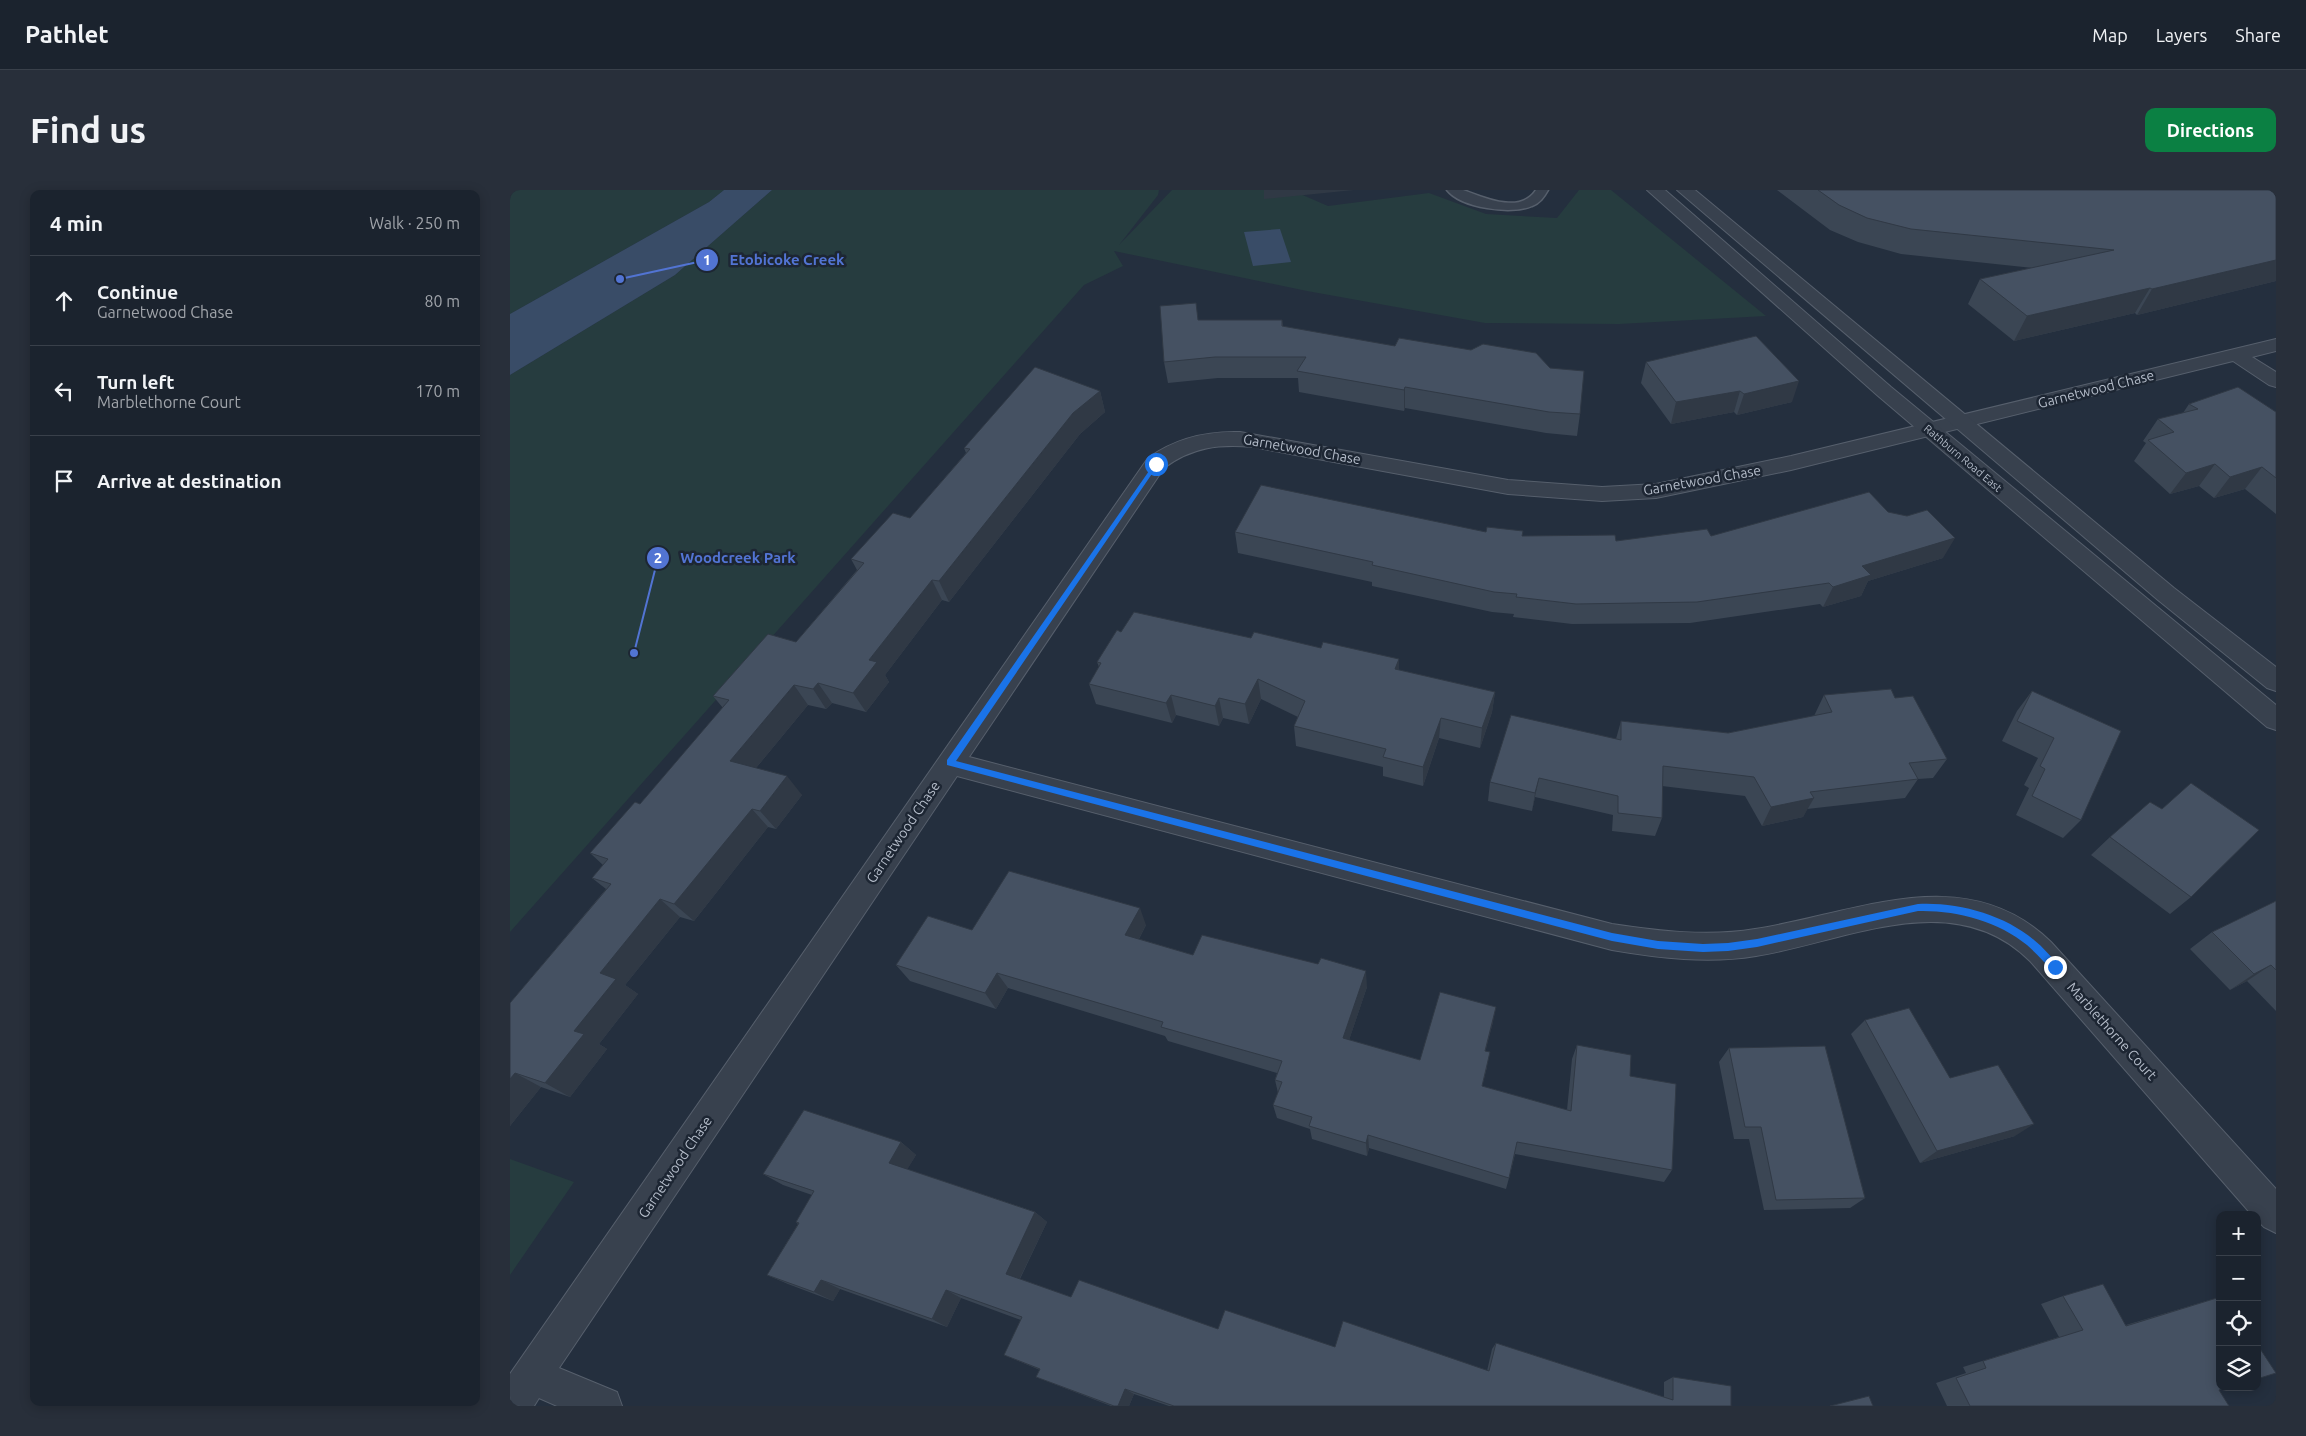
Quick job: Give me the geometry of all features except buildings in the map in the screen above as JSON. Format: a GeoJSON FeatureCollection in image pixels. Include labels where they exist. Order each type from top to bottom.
{"type":"FeatureCollection","features":[{"type":"Feature","properties":{"kind":"street","name":"Rathburn Road East"},"geometry":{"type":"LineString","coordinates":[[1655,190],[1929,429],[2276,720]]}},
{"type":"Feature","properties":{"kind":"street","name":"Rathburn Road East"},"geometry":{"type":"LineString","coordinates":[[1684,190],[2166,594],[2276,681]]}},
{"type":"Feature","properties":{"kind":"street","name":"Garnetwood Chase"},"geometry":{"type":"LineString","coordinates":[[521,1391],[1156,464],[1168,453],[1196,442],[1230,438],[1253,440],[1508,487],[1602,494],[1666,489],[1791,463],[2276,345]]}},
{"type":"Feature","properties":{"kind":"street"},"geometry":{"type":"LineString","coordinates":[[2235,354],[2276,381]]}},
{"type":"Feature","properties":{"kind":"street","name":"Marblethorne Court"},"geometry":{"type":"LineString","coordinates":[[950,763],[1612,937],[1658,945],[1703,948],[1757,943],[1918,908],[1955,909],[1975,914],[2012,930],[2030,942],[2055,967],[2276,1215]]}},
{"type":"Feature","properties":{"kind":"street"},"geometry":{"type":"LineString","coordinates":[[521,1391],[603,1406]]}},
{"type":"Feature","properties":{"kind":"lane"},"geometry":{"type":"LineString","coordinates":[[1453,190],[1464,198],[1479,203],[1512,206],[1529,204],[1538,198],[1542,190]]}},
{"type":"Feature","properties":{"kind":"green space"},"geometry":{"type":"Polygon","coordinates":[[[510,190],[724,190],[709,202],[510,314],[510,190]]]}},
{"type":"Feature","properties":{"kind":"green space"},"geometry":{"type":"Polygon","coordinates":[[[772,190],[1159,190],[1158,195],[1119,245],[1172,190],[1291,190],[1328,206],[1429,193],[1486,214],[1557,218],[1579,190],[1611,190],[1766,316],[1619,324],[1485,323],[1307,291],[1114,251],[1123,266],[1084,285],[510,932],[510,375],[675,275],[772,190]]]}},
{"type":"Feature","properties":{"kind":"green space"},"geometry":{"type":"Polygon","coordinates":[[[510,1159],[574,1182],[510,1275],[510,1159]]]}},
{"type":"Feature","properties":{"kind":"water"},"geometry":{"type":"Polygon","coordinates":[[[724,190],[772,190],[675,275],[510,375],[510,314],[709,202],[724,190]]]}},
{"type":"Feature","properties":{"kind":"water"},"geometry":{"type":"Polygon","coordinates":[[[1280,229],[1291,262],[1253,266],[1244,232],[1280,229]]]}},
{"type":"Feature","properties":{"kind":"place","name":"Etobicoke Creek"},"geometry":{"type":"Point","coordinates":[620,279]}},
{"type":"Feature","properties":{"kind":"place","name":"Woodcreek Park"},"geometry":{"type":"Point","coordinates":[634,653]}},
{"type":"Feature","properties":{"kind":"route"},"geometry":{"type":"LineString","coordinates":[[1156,464],[950,763],[1612,937],[1658,945],[1703,948],[1728,947],[1757,943],[1892,913],[1936,907],[1975,914],[2012,930],[2030,942],[2055,967]]}}]}
